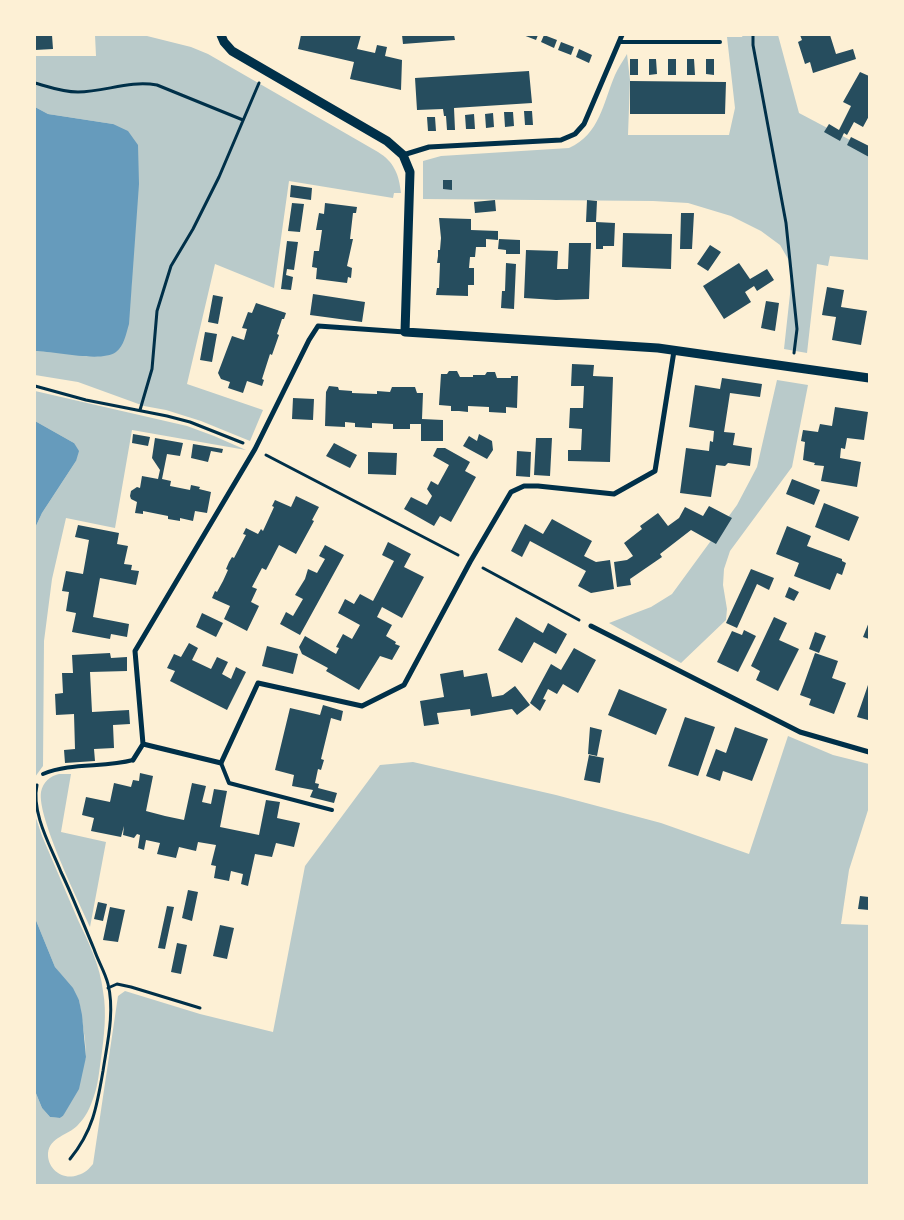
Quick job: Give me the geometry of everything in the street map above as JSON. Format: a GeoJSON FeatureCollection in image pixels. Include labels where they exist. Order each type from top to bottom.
{"type":"FeatureCollection","features":[{"type":"Feature","properties":{"kind":"street"},"geometry":{"type":"LineString","coordinates":[[221,35],[232,51],[387,141],[403,155],[410,172],[405,332]]}},
{"type":"Feature","properties":{"kind":"street"},"geometry":{"type":"LineString","coordinates":[[403,155],[429,147],[561,140],[576,134],[584,124],[622,35]]}},
{"type":"Feature","properties":{"kind":"street"},"geometry":{"type":"LineString","coordinates":[[133,760],[143,744],[135,651],[255,449],[309,340],[318,326],[674,350],[869,378]]}},
{"type":"Feature","properties":{"kind":"street"},"geometry":{"type":"LineString","coordinates":[[143,744],[221,763],[258,683],[362,706],[404,685],[470,562],[511,492],[524,486],[538,486],[614,494],[655,471],[674,350]]}},
{"type":"Feature","properties":{"kind":"street"},"geometry":{"type":"LineString","coordinates":[[590,626],[800,732],[869,752]]}},
{"type":"Feature","properties":{"kind":"lane"},"geometry":{"type":"LineString","coordinates":[[619,42],[720,42]]}},
{"type":"Feature","properties":{"kind":"lane"},"geometry":{"type":"LineString","coordinates":[[43,774],[56,768],[116,765],[133,760]]}},
{"type":"Feature","properties":{"kind":"lane"},"geometry":{"type":"LineString","coordinates":[[221,763],[229,783],[332,810]]}},
{"type":"Feature","properties":{"kind":"path"},"geometry":{"type":"LineString","coordinates":[[753,35],[753,45],[786,223],[797,329],[792,366]]}},
{"type":"Feature","properties":{"kind":"path"},"geometry":{"type":"LineString","coordinates":[[140,410],[150,377],[154,330],[163,289],[171,266],[193,229],[219,177],[265,70]]}},
{"type":"Feature","properties":{"kind":"path"},"geometry":{"type":"LineString","coordinates":[[35,83],[67,92],[80,92],[126,84],[147,83],[243,120]]}},
{"type":"Feature","properties":{"kind":"path"},"geometry":{"type":"LineString","coordinates":[[35,386],[86,400],[190,422],[255,449],[590,626]]}},
{"type":"Feature","properties":{"kind":"path"},"geometry":{"type":"LineString","coordinates":[[43,774],[37,783],[36,792],[37,805],[44,832],[75,903],[108,988],[110,1013],[107,1047],[98,1101],[88,1132],[70,1159]]}},
{"type":"Feature","properties":{"kind":"path"},"geometry":{"type":"LineString","coordinates":[[108,988],[117,984],[131,987],[200,1008]]}},
{"type":"Feature","properties":{"kind":"shaded area"},"geometry":{"type":"Polygon","coordinates":[[[95,35],[143,35],[191,47],[208,54],[378,152],[392,164],[397,174],[401,193],[394,193],[393,198],[289,181],[274,288],[215,264],[187,384],[263,410],[250,441],[201,421],[166,410],[144,406],[78,382],[35,375],[35,351],[40,351],[131,290],[134,235],[113,124],[48,114],[35,107],[35,56],[96,56],[95,35]]]}},
{"type":"Feature","properties":{"kind":"shaded area"},"geometry":{"type":"Polygon","coordinates":[[[743,35],[778,35],[799,113],[869,150],[869,260],[830,256],[828,266],[817,264],[807,353],[784,349],[791,264],[780,245],[761,231],[731,216],[688,203],[653,201],[423,199],[423,161],[441,156],[569,148],[579,142],[588,135],[599,117],[615,75],[627,54],[630,80],[628,135],[729,135],[735,108],[727,37],[742,37],[743,35]]]}},
{"type":"Feature","properties":{"kind":"shaded area"},"geometry":{"type":"Polygon","coordinates":[[[777,380],[808,385],[792,467],[730,551],[724,569],[723,585],[727,609],[726,620],[681,663],[609,623],[651,607],[672,594],[737,505],[757,467],[777,380]]]}},
{"type":"Feature","properties":{"kind":"shaded area"},"geometry":{"type":"Polygon","coordinates":[[[35,391],[187,426],[246,450],[132,430],[115,528],[66,518],[52,579],[44,641],[43,766],[35,777],[35,528],[42,513],[76,461],[74,443],[35,421],[35,391]]]}},
{"type":"Feature","properties":{"kind":"shaded area"},"geometry":{"type":"Polygon","coordinates":[[[788,736],[833,755],[869,764],[869,807],[849,870],[841,924],[869,925],[869,1185],[35,1185],[35,1091],[42,1108],[50,1117],[60,1118],[63,1116],[86,1057],[79,1000],[55,967],[35,918],[35,815],[42,836],[94,955],[102,982],[104,999],[103,1042],[95,1092],[87,1112],[80,1123],[52,1143],[48,1153],[48,1159],[53,1169],[62,1175],[72,1176],[85,1172],[93,1164],[118,996],[125,991],[200,1014],[273,1032],[305,866],[380,765],[413,762],[556,795],[661,823],[749,854],[788,736]]]}},
{"type":"Feature","properties":{"kind":"shaded area"},"geometry":{"type":"Polygon","coordinates":[[[59,774],[71,774],[61,832],[106,842],[90,927],[52,839],[41,804],[43,785],[50,778],[59,774]]]}},
{"type":"Feature","properties":{"kind":"water"},"geometry":{"type":"Polygon","coordinates":[[[35,107],[48,114],[113,124],[128,131],[138,145],[139,184],[129,324],[121,347],[109,355],[89,357],[35,351],[35,107]]]}},
{"type":"Feature","properties":{"kind":"water"},"geometry":{"type":"Polygon","coordinates":[[[35,421],[74,443],[79,451],[76,461],[42,513],[35,528],[35,421]]]}},
{"type":"Feature","properties":{"kind":"water"},"geometry":{"type":"Polygon","coordinates":[[[35,918],[55,967],[73,988],[79,1000],[82,1015],[86,1057],[79,1089],[60,1118],[50,1117],[42,1108],[35,1091],[35,918]]]}},
{"type":"Feature","properties":{"kind":"building"},"geometry":{"type":"Polygon","coordinates":[[[35,35],[52,35],[53,49],[35,50],[35,35]]]}},
{"type":"Feature","properties":{"kind":"building"},"geometry":{"type":"Polygon","coordinates":[[[301,35],[361,35],[357,49],[375,53],[377,45],[387,47],[385,56],[402,60],[401,90],[350,79],[354,62],[298,49],[301,35]]]}},
{"type":"Feature","properties":{"kind":"building"},"geometry":{"type":"Polygon","coordinates":[[[402,35],[454,35],[455,40],[403,44],[402,35]]]}},
{"type":"Feature","properties":{"kind":"building"},"geometry":{"type":"Polygon","coordinates":[[[523,35],[538,35],[536,40],[523,35]]]}},
{"type":"Feature","properties":{"kind":"building"},"geometry":{"type":"Polygon","coordinates":[[[544,35],[557,40],[554,48],[541,42],[544,35]]]}},
{"type":"Feature","properties":{"kind":"building"},"geometry":{"type":"Polygon","coordinates":[[[800,35],[830,35],[836,54],[853,49],[856,59],[813,73],[810,62],[805,64],[798,42],[802,40],[800,35]]]}},
{"type":"Feature","properties":{"kind":"building"},"geometry":{"type":"Polygon","coordinates":[[[561,42],[574,47],[571,55],[558,50],[561,42]]]}},
{"type":"Feature","properties":{"kind":"building"},"geometry":{"type":"Polygon","coordinates":[[[579,49],[592,55],[589,63],[576,57],[579,49]]]}},
{"type":"Feature","properties":{"kind":"building"},"geometry":{"type":"Polygon","coordinates":[[[630,59],[638,59],[638,75],[630,75],[630,59]]]}},
{"type":"Feature","properties":{"kind":"building"},"geometry":{"type":"Polygon","coordinates":[[[649,59],[656,59],[657,74],[649,75],[649,59]]]}},
{"type":"Feature","properties":{"kind":"building"},"geometry":{"type":"Polygon","coordinates":[[[668,59],[676,59],[676,75],[668,75],[668,59]]]}},
{"type":"Feature","properties":{"kind":"building"},"geometry":{"type":"Polygon","coordinates":[[[687,59],[694,59],[695,75],[687,75],[687,59]]]}},
{"type":"Feature","properties":{"kind":"building"},"geometry":{"type":"Polygon","coordinates":[[[706,59],[714,59],[714,75],[706,74],[706,59]]]}},
{"type":"Feature","properties":{"kind":"building"},"geometry":{"type":"Polygon","coordinates":[[[529,71],[532,103],[454,108],[455,130],[447,130],[446,116],[444,116],[443,109],[417,110],[415,78],[529,71]]]}},
{"type":"Feature","properties":{"kind":"building"},"geometry":{"type":"Polygon","coordinates":[[[860,72],[869,76],[869,116],[863,127],[854,122],[847,135],[844,133],[840,141],[824,132],[829,124],[839,130],[851,106],[843,102],[860,72]]]}},
{"type":"Feature","properties":{"kind":"building"},"geometry":{"type":"Polygon","coordinates":[[[630,81],[726,82],[725,114],[630,114],[630,81]]]}},
{"type":"Feature","properties":{"kind":"building"},"geometry":{"type":"Polygon","coordinates":[[[524,111],[532,111],[533,125],[525,125],[524,111]]]}},
{"type":"Feature","properties":{"kind":"building"},"geometry":{"type":"Polygon","coordinates":[[[504,112],[513,112],[514,126],[505,127],[504,112]]]}},
{"type":"Feature","properties":{"kind":"building"},"geometry":{"type":"Polygon","coordinates":[[[493,113],[494,127],[486,128],[485,114],[493,113]]]}},
{"type":"Feature","properties":{"kind":"building"},"geometry":{"type":"Polygon","coordinates":[[[474,114],[475,129],[466,129],[465,115],[474,114]]]}},
{"type":"Feature","properties":{"kind":"building"},"geometry":{"type":"Polygon","coordinates":[[[427,117],[435,117],[436,131],[428,131],[427,117]]]}},
{"type":"Feature","properties":{"kind":"building"},"geometry":{"type":"Polygon","coordinates":[[[851,137],[869,146],[869,157],[847,145],[851,137]]]}},
{"type":"Feature","properties":{"kind":"building"},"geometry":{"type":"Polygon","coordinates":[[[443,180],[452,180],[452,190],[443,189],[443,180]]]}},
{"type":"Feature","properties":{"kind":"building"},"geometry":{"type":"Polygon","coordinates":[[[291,185],[312,188],[311,200],[290,197],[291,185]]]}},
{"type":"Feature","properties":{"kind":"building"},"geometry":{"type":"Polygon","coordinates":[[[495,200],[496,211],[475,213],[474,202],[495,200]]]}},
{"type":"Feature","properties":{"kind":"building"},"geometry":{"type":"Polygon","coordinates":[[[587,200],[597,201],[596,222],[586,222],[587,200]]]}},
{"type":"Feature","properties":{"kind":"building"},"geometry":{"type":"Polygon","coordinates":[[[292,203],[304,204],[300,232],[288,231],[292,203]]]}},
{"type":"Feature","properties":{"kind":"building"},"geometry":{"type":"Polygon","coordinates":[[[325,203],[357,207],[356,213],[353,213],[350,239],[353,239],[347,266],[352,268],[351,278],[348,277],[347,283],[316,279],[317,268],[312,267],[314,251],[319,251],[322,230],[316,230],[319,213],[324,214],[325,203]]]}},
{"type":"Feature","properties":{"kind":"building"},"geometry":{"type":"Polygon","coordinates":[[[681,213],[694,213],[692,249],[680,249],[681,213]]]}},
{"type":"Feature","properties":{"kind":"building"},"geometry":{"type":"Polygon","coordinates":[[[439,218],[471,219],[471,230],[498,231],[498,240],[486,239],[486,247],[476,247],[475,257],[470,257],[469,268],[474,268],[474,285],[468,285],[468,296],[436,295],[437,288],[439,288],[440,263],[437,263],[441,238],[439,218]]]}},
{"type":"Feature","properties":{"kind":"building"},"geometry":{"type":"Polygon","coordinates":[[[596,222],[615,223],[614,246],[603,246],[603,249],[596,249],[596,222]]]}},
{"type":"Feature","properties":{"kind":"building"},"geometry":{"type":"Polygon","coordinates":[[[623,233],[672,234],[671,269],[622,267],[623,233]]]}},
{"type":"Feature","properties":{"kind":"building"},"geometry":{"type":"Polygon","coordinates":[[[499,239],[520,240],[520,254],[506,254],[506,250],[498,249],[499,239]]]}},
{"type":"Feature","properties":{"kind":"building"},"geometry":{"type":"Polygon","coordinates":[[[287,241],[298,242],[294,270],[287,269],[286,275],[293,277],[291,290],[281,289],[287,241]]]}},
{"type":"Feature","properties":{"kind":"building"},"geometry":{"type":"Polygon","coordinates":[[[569,243],[591,243],[589,299],[556,300],[524,298],[526,250],[558,251],[557,269],[568,269],[569,243]]]}},
{"type":"Feature","properties":{"kind":"building"},"geometry":{"type":"Polygon","coordinates":[[[710,245],[721,252],[708,271],[697,264],[710,245]]]}},
{"type":"Feature","properties":{"kind":"building"},"geometry":{"type":"Polygon","coordinates":[[[506,263],[516,264],[514,309],[501,308],[502,291],[505,291],[506,263]]]}},
{"type":"Feature","properties":{"kind":"building"},"geometry":{"type":"Polygon","coordinates":[[[739,263],[750,279],[767,269],[774,280],[757,291],[754,286],[745,292],[751,302],[724,319],[703,286],[739,263]]]}},
{"type":"Feature","properties":{"kind":"building"},"geometry":{"type":"Polygon","coordinates":[[[827,287],[844,290],[841,307],[867,311],[861,345],[832,340],[836,317],[822,315],[827,287]]]}},
{"type":"Feature","properties":{"kind":"building"},"geometry":{"type":"Polygon","coordinates":[[[313,294],[365,302],[362,322],[310,315],[313,294]]]}},
{"type":"Feature","properties":{"kind":"building"},"geometry":{"type":"Polygon","coordinates":[[[213,295],[223,297],[218,324],[208,322],[213,295]]]}},
{"type":"Feature","properties":{"kind":"building"},"geometry":{"type":"Polygon","coordinates":[[[766,301],[779,303],[775,331],[761,328],[766,301]]]}},
{"type":"Feature","properties":{"kind":"building"},"geometry":{"type":"Polygon","coordinates":[[[256,303],[286,313],[277,334],[279,335],[272,355],[270,354],[262,379],[264,380],[262,386],[247,381],[243,393],[228,388],[230,382],[221,379],[218,373],[232,336],[244,340],[247,329],[242,328],[248,312],[252,313],[256,303]]]}},
{"type":"Feature","properties":{"kind":"building"},"geometry":{"type":"Polygon","coordinates":[[[205,332],[217,334],[212,362],[200,360],[205,332]]]}},
{"type":"Feature","properties":{"kind":"building"},"geometry":{"type":"Polygon","coordinates":[[[572,364],[594,365],[593,376],[613,377],[610,462],[568,461],[568,450],[581,450],[582,429],[569,428],[570,408],[583,408],[584,386],[571,386],[572,364]]]}},
{"type":"Feature","properties":{"kind":"building"},"geometry":{"type":"Polygon","coordinates":[[[449,371],[457,371],[460,377],[485,375],[487,372],[495,372],[497,378],[518,376],[517,408],[506,407],[506,413],[489,412],[489,407],[468,406],[468,412],[451,411],[451,406],[439,405],[441,374],[447,374],[449,371]]]}},
{"type":"Feature","properties":{"kind":"building"},"geometry":{"type":"Polygon","coordinates":[[[722,378],[762,384],[760,397],[730,393],[724,432],[735,433],[733,445],[752,448],[750,466],[728,463],[725,466],[716,465],[711,497],[680,493],[686,448],[709,451],[710,441],[713,442],[714,431],[689,427],[695,385],[720,389],[722,378]]]}},
{"type":"Feature","properties":{"kind":"building"},"geometry":{"type":"Polygon","coordinates":[[[329,386],[338,387],[339,390],[352,391],[352,393],[377,394],[377,391],[390,392],[392,387],[415,387],[417,393],[423,393],[422,419],[443,420],[443,441],[421,441],[421,424],[410,424],[410,429],[393,429],[393,424],[372,423],[372,428],[355,427],[355,423],[345,422],[345,427],[325,426],[326,392],[329,386]]]}},
{"type":"Feature","properties":{"kind":"building"},"geometry":{"type":"Polygon","coordinates":[[[293,398],[314,399],[313,420],[292,419],[293,398]]]}},
{"type":"Feature","properties":{"kind":"building"},"geometry":{"type":"Polygon","coordinates":[[[835,407],[868,412],[864,440],[847,438],[845,449],[841,448],[840,458],[861,462],[857,487],[821,481],[824,466],[814,465],[815,463],[803,460],[805,442],[801,441],[803,430],[818,432],[820,424],[832,426],[835,407]]]}},
{"type":"Feature","properties":{"kind":"building"},"geometry":{"type":"Polygon","coordinates":[[[133,434],[150,437],[148,446],[132,443],[133,434]]]}},
{"type":"Feature","properties":{"kind":"building"},"geometry":{"type":"Polygon","coordinates":[[[479,434],[492,441],[493,450],[487,459],[463,446],[469,436],[477,441],[479,434]]]}},
{"type":"Feature","properties":{"kind":"building"},"geometry":{"type":"Polygon","coordinates":[[[155,438],[183,443],[180,456],[167,454],[162,479],[171,481],[170,486],[190,490],[191,485],[211,492],[207,513],[195,511],[193,521],[180,518],[180,521],[168,519],[168,516],[143,511],[143,514],[135,513],[137,502],[131,499],[131,491],[137,487],[140,488],[142,476],[158,479],[160,470],[152,458],[155,438]]]}},
{"type":"Feature","properties":{"kind":"building"},"geometry":{"type":"Polygon","coordinates":[[[536,438],[552,438],[550,476],[534,475],[536,438]]]}},
{"type":"Feature","properties":{"kind":"building"},"geometry":{"type":"Polygon","coordinates":[[[334,443],[357,455],[350,468],[326,456],[334,443]]]}},
{"type":"Feature","properties":{"kind":"building"},"geometry":{"type":"Polygon","coordinates":[[[193,444],[223,449],[222,453],[211,451],[208,462],[191,458],[193,444]]]}},
{"type":"Feature","properties":{"kind":"building"},"geometry":{"type":"Polygon","coordinates":[[[437,448],[445,448],[470,462],[465,471],[476,477],[451,522],[440,516],[434,526],[404,509],[411,497],[427,505],[432,496],[427,489],[431,481],[438,485],[449,465],[433,456],[437,448]]]}},
{"type":"Feature","properties":{"kind":"building"},"geometry":{"type":"Polygon","coordinates":[[[517,451],[531,452],[530,477],[516,476],[517,451]]]}},
{"type":"Feature","properties":{"kind":"building"},"geometry":{"type":"Polygon","coordinates":[[[368,452],[397,453],[396,475],[368,474],[368,452]]]}},
{"type":"Feature","properties":{"kind":"building"},"geometry":{"type":"Polygon","coordinates":[[[792,479],[820,490],[814,505],[786,494],[792,479]]]}},
{"type":"Feature","properties":{"kind":"building"},"geometry":{"type":"Polygon","coordinates":[[[296,496],[319,507],[312,520],[314,521],[296,554],[279,545],[266,570],[262,568],[252,587],[257,589],[251,602],[259,606],[247,631],[224,619],[230,606],[212,598],[223,581],[229,562],[232,557],[234,558],[246,535],[243,534],[246,528],[258,534],[261,529],[263,531],[274,507],[272,506],[275,500],[291,507],[296,496]]]}},
{"type":"Feature","properties":{"kind":"building"},"geometry":{"type":"Polygon","coordinates":[[[824,503],[859,517],[849,541],[815,527],[824,503]]]}},
{"type":"Feature","properties":{"kind":"building"},"geometry":{"type":"Polygon","coordinates":[[[709,506],[732,518],[716,544],[691,530],[660,554],[662,557],[630,579],[631,585],[617,587],[614,562],[627,560],[633,556],[624,543],[642,529],[640,526],[658,513],[668,526],[679,518],[685,507],[703,516],[709,506]]]}},
{"type":"Feature","properties":{"kind":"building"},"geometry":{"type":"Polygon","coordinates":[[[552,519],[592,541],[584,556],[596,562],[610,560],[614,589],[591,593],[578,586],[586,571],[530,541],[522,557],[511,551],[525,524],[543,534],[552,519]]]}},
{"type":"Feature","properties":{"kind":"building"},"geometry":{"type":"Polygon","coordinates":[[[78,525],[119,533],[117,544],[128,546],[124,564],[132,565],[131,570],[139,571],[136,585],[100,578],[93,617],[129,624],[127,637],[111,634],[110,639],[72,632],[76,613],[66,611],[69,592],[62,591],[66,571],[83,574],[89,540],[75,537],[78,525]]]}},
{"type":"Feature","properties":{"kind":"building"},"geometry":{"type":"Polygon","coordinates":[[[787,526],[811,536],[807,546],[842,559],[846,563],[842,575],[837,573],[830,590],[794,576],[799,563],[776,554],[787,526]]]}},
{"type":"Feature","properties":{"kind":"building"},"geometry":{"type":"Polygon","coordinates":[[[388,542],[411,554],[404,567],[424,577],[402,618],[382,607],[377,617],[392,625],[386,636],[400,646],[392,660],[380,656],[359,690],[326,671],[328,668],[302,654],[299,647],[305,636],[336,654],[339,648],[336,647],[343,634],[352,639],[360,625],[338,613],[345,599],[354,604],[360,594],[373,601],[394,561],[382,555],[388,542]]]}},
{"type":"Feature","properties":{"kind":"building"},"geometry":{"type":"Polygon","coordinates":[[[325,545],[344,555],[300,635],[280,624],[286,612],[293,616],[303,599],[295,595],[305,579],[308,569],[317,573],[325,559],[319,556],[325,545]]]}},
{"type":"Feature","properties":{"kind":"building"},"geometry":{"type":"Polygon","coordinates":[[[751,569],[774,578],[769,590],[757,584],[737,628],[726,623],[751,569]]]}},
{"type":"Feature","properties":{"kind":"building"},"geometry":{"type":"Polygon","coordinates":[[[789,587],[799,592],[794,601],[785,597],[789,587]]]}},
{"type":"Feature","properties":{"kind":"building"},"geometry":{"type":"Polygon","coordinates":[[[202,613],[223,623],[216,637],[196,627],[202,613]]]}},
{"type":"Feature","properties":{"kind":"building"},"geometry":{"type":"Polygon","coordinates":[[[516,617],[543,633],[548,623],[567,634],[556,654],[534,642],[522,663],[498,650],[516,617]]]}},
{"type":"Feature","properties":{"kind":"building"},"geometry":{"type":"Polygon","coordinates":[[[774,617],[787,623],[779,640],[799,649],[778,691],[756,680],[760,671],[751,666],[774,617]]]}},
{"type":"Feature","properties":{"kind":"building"},"geometry":{"type":"Polygon","coordinates":[[[869,622],[869,639],[863,637],[869,622]]]}},
{"type":"Feature","properties":{"kind":"building"},"geometry":{"type":"Polygon","coordinates":[[[744,630],[756,636],[738,672],[717,662],[732,631],[742,635],[744,630]]]}},
{"type":"Feature","properties":{"kind":"building"},"geometry":{"type":"Polygon","coordinates":[[[815,632],[826,636],[819,653],[809,649],[815,632]]]}},
{"type":"Feature","properties":{"kind":"building"},"geometry":{"type":"Polygon","coordinates":[[[189,643],[198,648],[192,660],[211,669],[217,657],[228,662],[222,674],[231,679],[236,667],[246,672],[227,710],[170,681],[175,671],[167,668],[174,654],[181,657],[189,643]]]}},
{"type":"Feature","properties":{"kind":"building"},"geometry":{"type":"Polygon","coordinates":[[[267,646],[298,654],[293,674],[262,666],[267,646]]]}},
{"type":"Feature","properties":{"kind":"building"},"geometry":{"type":"Polygon","coordinates":[[[574,648],[596,660],[578,693],[563,684],[557,694],[548,689],[543,699],[546,700],[540,711],[530,703],[551,664],[561,670],[574,648]]]}},
{"type":"Feature","properties":{"kind":"building"},"geometry":{"type":"Polygon","coordinates":[[[110,653],[111,658],[127,657],[127,671],[90,672],[92,712],[129,710],[130,724],[113,725],[114,748],[94,749],[95,761],[65,763],[64,750],[75,749],[74,714],[56,715],[55,694],[63,693],[62,673],[73,673],[72,655],[110,653]]]}},
{"type":"Feature","properties":{"kind":"building"},"geometry":{"type":"Polygon","coordinates":[[[815,653],[838,661],[832,678],[846,683],[834,714],[809,705],[811,699],[800,695],[815,653]]]}},
{"type":"Feature","properties":{"kind":"building"},"geometry":{"type":"Polygon","coordinates":[[[463,670],[464,677],[487,673],[492,697],[503,695],[515,686],[530,705],[517,715],[512,709],[471,716],[470,709],[437,713],[439,724],[424,726],[420,701],[444,697],[440,674],[463,670]]]}},
{"type":"Feature","properties":{"kind":"building"},"geometry":{"type":"Polygon","coordinates":[[[869,682],[869,715],[868,720],[857,717],[869,682]]]}},
{"type":"Feature","properties":{"kind":"building"},"geometry":{"type":"Polygon","coordinates":[[[619,689],[667,709],[656,735],[608,715],[619,689]]]}},
{"type":"Feature","properties":{"kind":"building"},"geometry":{"type":"Polygon","coordinates":[[[323,705],[343,711],[341,721],[331,718],[321,759],[324,760],[321,770],[318,769],[315,783],[319,784],[318,788],[337,793],[334,803],[310,797],[313,790],[292,786],[294,775],[275,770],[290,708],[320,715],[323,705]]]}},
{"type":"Feature","properties":{"kind":"building"},"geometry":{"type":"Polygon","coordinates":[[[685,717],[715,727],[698,776],[668,766],[685,717]]]}},
{"type":"Feature","properties":{"kind":"building"},"geometry":{"type":"Polygon","coordinates":[[[590,727],[602,730],[597,756],[588,754],[590,727]]]}},
{"type":"Feature","properties":{"kind":"building"},"geometry":{"type":"Polygon","coordinates":[[[735,727],[768,739],[752,781],[723,771],[720,781],[706,776],[716,749],[726,753],[735,727]]]}},
{"type":"Feature","properties":{"kind":"building"},"geometry":{"type":"Polygon","coordinates":[[[589,755],[604,758],[600,783],[584,780],[589,755]]]}},
{"type":"Feature","properties":{"kind":"building"},"geometry":{"type":"Polygon","coordinates":[[[140,773],[153,776],[146,811],[184,820],[192,783],[206,786],[202,802],[211,804],[214,789],[227,791],[220,827],[259,835],[266,800],[280,802],[277,818],[300,823],[294,847],[276,843],[272,857],[255,854],[248,886],[241,884],[243,874],[231,871],[229,881],[214,878],[216,866],[211,865],[216,845],[198,842],[196,851],[179,847],[176,858],[157,854],[160,843],[146,840],[144,850],[138,848],[140,835],[137,834],[134,838],[123,835],[124,826],[121,837],[91,831],[94,818],[82,815],[86,797],[110,802],[114,783],[131,787],[133,780],[139,781],[140,773]]]}},
{"type":"Feature","properties":{"kind":"building"},"geometry":{"type":"Polygon","coordinates":[[[188,890],[198,892],[192,921],[182,918],[188,890]]]}},
{"type":"Feature","properties":{"kind":"building"},"geometry":{"type":"Polygon","coordinates":[[[860,896],[869,897],[869,910],[858,909],[860,896]]]}},
{"type":"Feature","properties":{"kind":"building"},"geometry":{"type":"Polygon","coordinates":[[[98,902],[107,904],[103,921],[94,919],[98,902]]]}},
{"type":"Feature","properties":{"kind":"building"},"geometry":{"type":"Polygon","coordinates":[[[167,906],[174,907],[165,949],[158,948],[167,906]]]}},
{"type":"Feature","properties":{"kind":"building"},"geometry":{"type":"Polygon","coordinates":[[[110,907],[125,910],[118,942],[103,940],[110,907]]]}},
{"type":"Feature","properties":{"kind":"building"},"geometry":{"type":"Polygon","coordinates":[[[220,925],[234,928],[227,959],[213,956],[220,925]]]}},
{"type":"Feature","properties":{"kind":"building"},"geometry":{"type":"Polygon","coordinates":[[[177,943],[187,945],[181,974],[171,972],[177,943]]]}}]}
